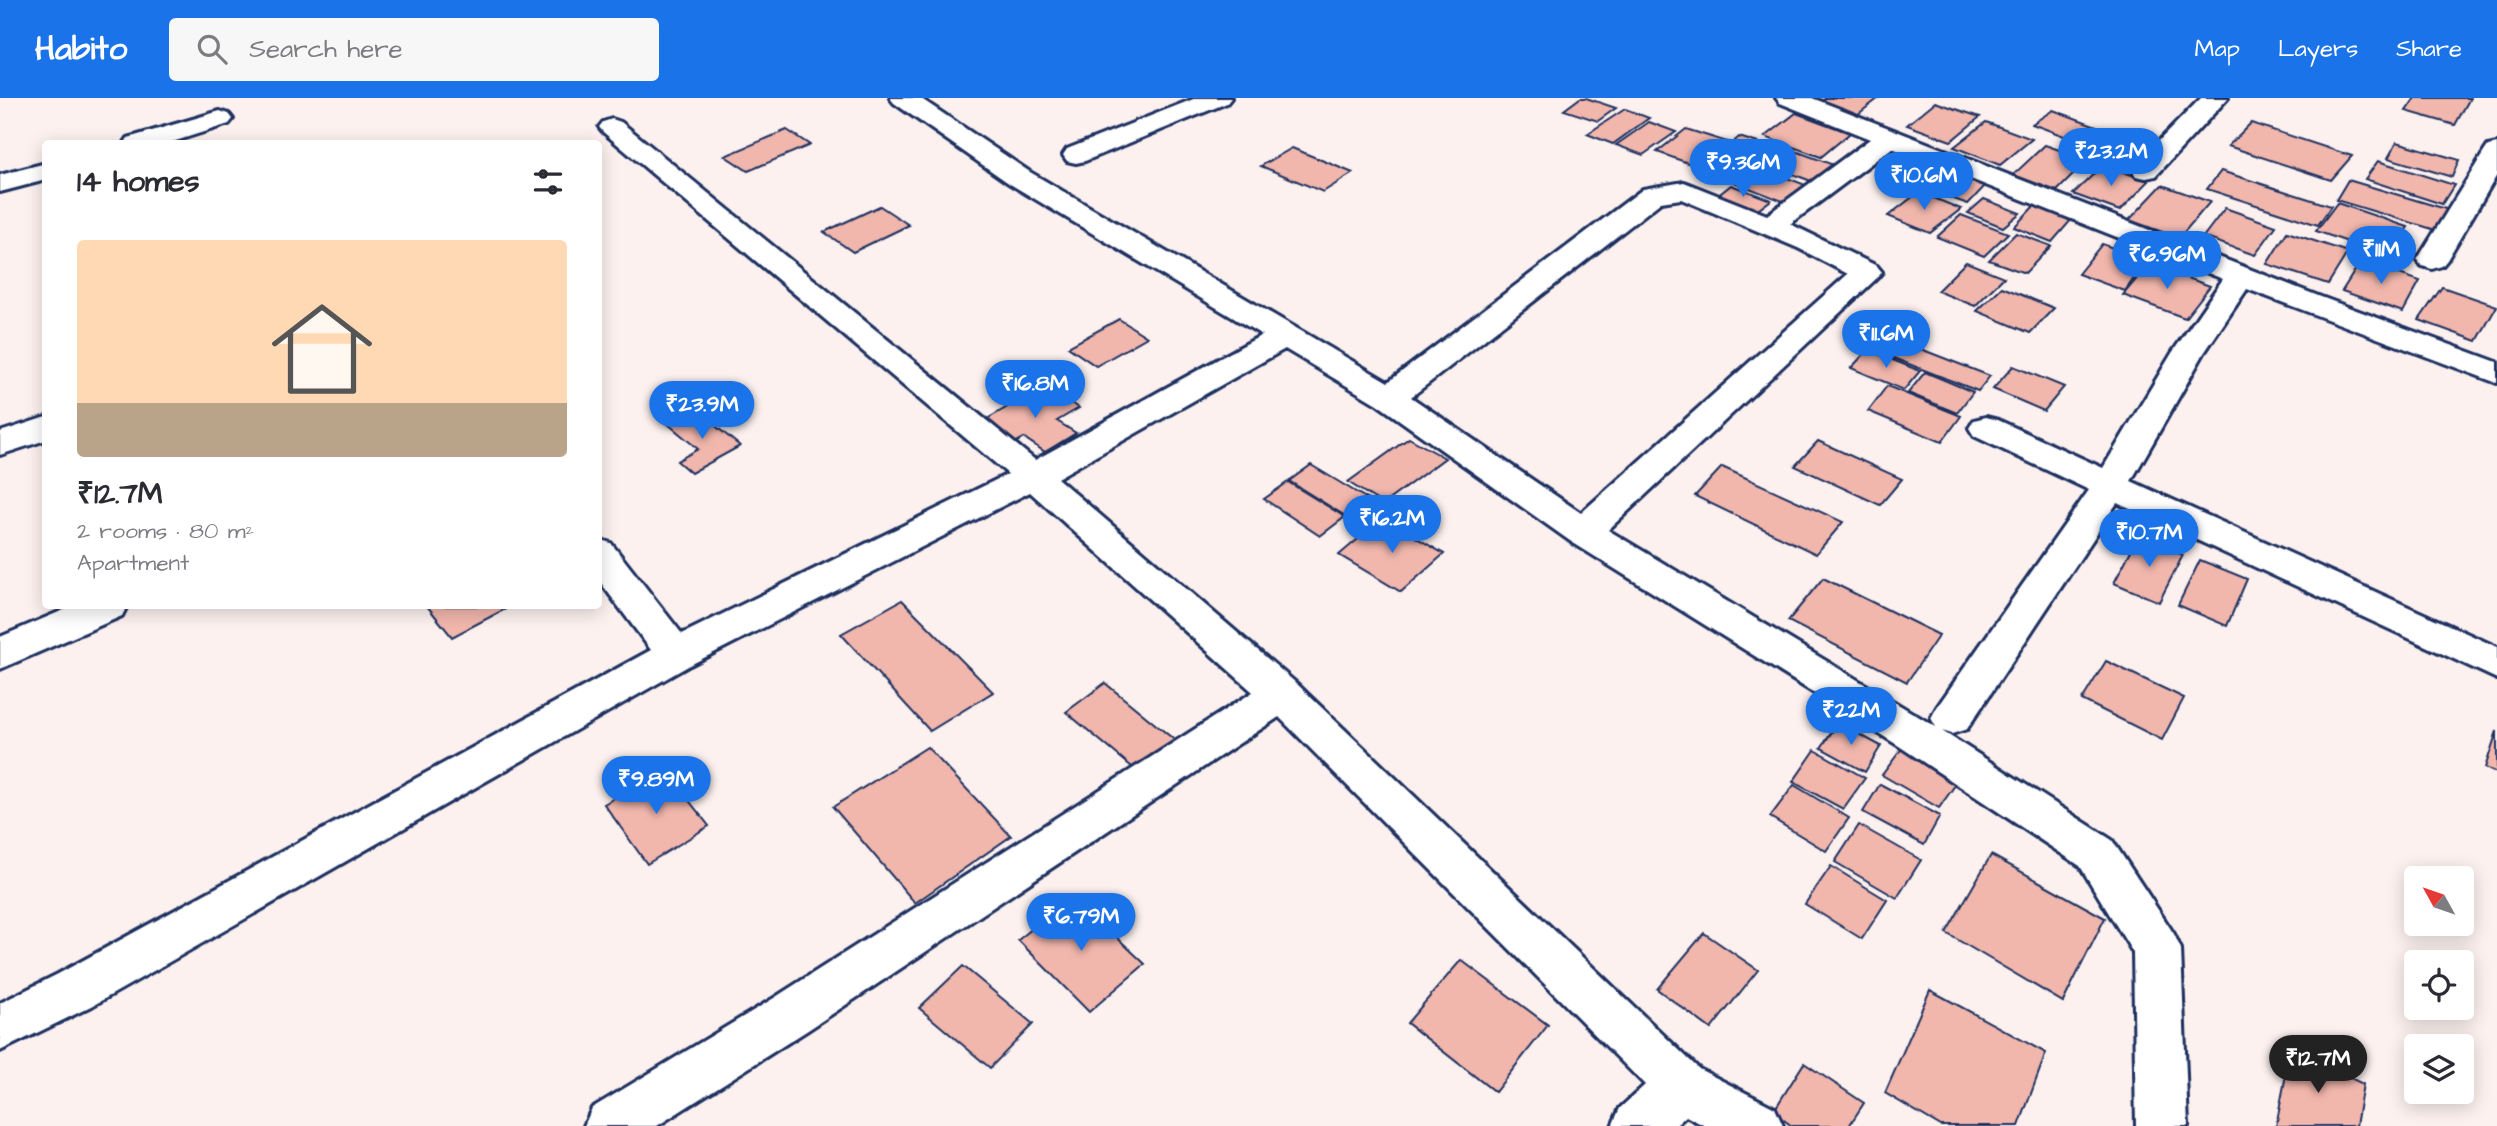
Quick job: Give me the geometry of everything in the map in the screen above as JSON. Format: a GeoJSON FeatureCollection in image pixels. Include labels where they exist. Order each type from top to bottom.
{"type":"FeatureCollection","features":[{"type":"Feature","properties":{"kind":"street"},"geometry":{"type":"LineString","coordinates":[[158,140],[227,127],[200,98]]}},
{"type":"Feature","properties":{"kind":"street"},"geometry":{"type":"LineString","coordinates":[[902,98],[1020,178],[1389,397],[1583,531],[1914,734],[2096,853],[2157,949],[2162,1126]]}},
{"type":"Feature","properties":{"kind":"street"},"geometry":{"type":"LineString","coordinates":[[1076,155],[1218,98]]}},
{"type":"Feature","properties":{"kind":"street"},"geometry":{"type":"LineString","coordinates":[[1789,98],[2497,373]]}},
{"type":"Feature","properties":{"kind":"street"},"geometry":{"type":"LineString","coordinates":[[2146,170],[2215,98]]}},
{"type":"Feature","properties":{"kind":"street"},"geometry":{"type":"LineString","coordinates":[[612,127],[1032,476],[1282,694],[1681,1087],[1757,1126]]}},
{"type":"Feature","properties":{"kind":"street"},"geometry":{"type":"LineString","coordinates":[[1770,226],[1889,138]]}},
{"type":"Feature","properties":{"kind":"street"},"geometry":{"type":"LineString","coordinates":[[2432,260],[2497,152]]}},
{"type":"Feature","properties":{"kind":"street"},"geometry":{"type":"LineString","coordinates":[[0,184],[42,172]]}},
{"type":"Feature","properties":{"kind":"street"},"geometry":{"type":"LineString","coordinates":[[1389,397],[1653,195],[1684,190],[1770,226],[1867,272],[1583,531]]}},
{"type":"Feature","properties":{"kind":"street"},"geometry":{"type":"LineString","coordinates":[[1952,718],[2111,484],[2188,353],[2241,275]]}},
{"type":"Feature","properties":{"kind":"street"},"geometry":{"type":"LineString","coordinates":[[0,1028],[87,983],[676,654],[1032,476],[1284,336]]}},
{"type":"Feature","properties":{"kind":"street"},"geometry":{"type":"LineString","coordinates":[[1986,428],[2497,664]]}},
{"type":"Feature","properties":{"kind":"street"},"geometry":{"type":"LineString","coordinates":[[0,444],[42,429]]}},
{"type":"Feature","properties":{"kind":"street"},"geometry":{"type":"LineString","coordinates":[[602,557],[676,654]]}},
{"type":"Feature","properties":{"kind":"street"},"geometry":{"type":"LineString","coordinates":[[0,654],[100,609]]}},
{"type":"Feature","properties":{"kind":"street"},"geometry":{"type":"LineString","coordinates":[[610,1126],[791,1014],[1282,694]]}},
{"type":"Feature","properties":{"kind":"street"},"geometry":{"type":"LineString","coordinates":[[1638,1126],[1681,1087]]}},
{"type":"Feature","properties":{"kind":"building"},"geometry":{"type":"Polygon","coordinates":[[[1580,98],[1616,108],[1598,121],[1564,110],[1580,98]]]}},
{"type":"Feature","properties":{"kind":"building"},"geometry":{"type":"Polygon","coordinates":[[[1826,98],[1879,98],[1857,115],[1820,102],[1826,98]]]}},
{"type":"Feature","properties":{"kind":"building"},"geometry":{"type":"Polygon","coordinates":[[[2415,98],[2470,98],[2455,125],[2406,111],[2415,98]]]}},
{"type":"Feature","properties":{"kind":"building"},"geometry":{"type":"Polygon","coordinates":[[[1935,102],[1980,117],[1951,141],[1907,125],[1935,102]]]}},
{"type":"Feature","properties":{"kind":"building"},"geometry":{"type":"Polygon","coordinates":[[[1625,109],[1649,118],[1613,144],[1587,134],[1625,109]]]}},
{"type":"Feature","properties":{"kind":"building"},"geometry":{"type":"Polygon","coordinates":[[[2053,110],[2148,145],[2128,160],[2032,124],[2053,110]]]}},
{"type":"Feature","properties":{"kind":"building"},"geometry":{"type":"Polygon","coordinates":[[[1796,113],[1850,133],[1821,157],[1765,137],[1796,113]]]}},
{"type":"Feature","properties":{"kind":"building"},"geometry":{"type":"Polygon","coordinates":[[[1649,122],[1676,132],[1643,155],[1616,145],[1649,122]]]}},
{"type":"Feature","properties":{"kind":"building"},"geometry":{"type":"Polygon","coordinates":[[[1986,122],[2032,139],[2000,165],[1954,147],[1986,122]]]}},
{"type":"Feature","properties":{"kind":"building"},"geometry":{"type":"Polygon","coordinates":[[[2251,123],[2352,156],[2331,180],[2228,146],[2251,123]]]}},
{"type":"Feature","properties":{"kind":"building"},"geometry":{"type":"Polygon","coordinates":[[[1686,129],[1730,143],[1702,168],[1657,152],[1686,129]]]}},
{"type":"Feature","properties":{"kind":"building"},"geometry":{"type":"Polygon","coordinates":[[[787,130],[810,145],[748,171],[725,156],[787,130]]]}},
{"type":"Feature","properties":{"kind":"building"},"geometry":{"type":"Polygon","coordinates":[[[1739,137],[1777,149],[1760,165],[1722,152],[1739,137]]]}},
{"type":"Feature","properties":{"kind":"building"},"geometry":{"type":"Polygon","coordinates":[[[2397,142],[2459,160],[2452,177],[2388,158],[2397,142]]]}},
{"type":"Feature","properties":{"kind":"building"},"geometry":{"type":"Polygon","coordinates":[[[2045,145],[2088,160],[2057,191],[2013,175],[2045,145]]]}},
{"type":"Feature","properties":{"kind":"building"},"geometry":{"type":"Polygon","coordinates":[[[1292,148],[1353,173],[1323,192],[1261,166],[1292,148]]]}},
{"type":"Feature","properties":{"kind":"building"},"geometry":{"type":"Polygon","coordinates":[[[1790,149],[1839,167],[1819,184],[1769,165],[1790,149]]]}},
{"type":"Feature","properties":{"kind":"building"},"geometry":{"type":"Polygon","coordinates":[[[2378,161],[2454,185],[2442,204],[2365,179],[2378,161]]]}},
{"type":"Feature","properties":{"kind":"building"},"geometry":{"type":"Polygon","coordinates":[[[1917,163],[1985,186],[1968,204],[1900,180],[1917,163]]]}},
{"type":"Feature","properties":{"kind":"building"},"geometry":{"type":"Polygon","coordinates":[[[2103,165],[2149,181],[2120,211],[2073,194],[2103,165]]]}},
{"type":"Feature","properties":{"kind":"building"},"geometry":{"type":"Polygon","coordinates":[[[1756,166],[1808,186],[1788,203],[1734,182],[1756,166]]]}},
{"type":"Feature","properties":{"kind":"building"},"geometry":{"type":"Polygon","coordinates":[[[2221,171],[2331,206],[2318,225],[2207,189],[2221,171]]]}},
{"type":"Feature","properties":{"kind":"building"},"geometry":{"type":"Polygon","coordinates":[[[2348,180],[2449,210],[2439,231],[2336,200],[2348,180]]]}},
{"type":"Feature","properties":{"kind":"building"},"geometry":{"type":"Polygon","coordinates":[[[1731,185],[1771,200],[1755,212],[1716,197],[1731,185]]]}},
{"type":"Feature","properties":{"kind":"building"},"geometry":{"type":"Polygon","coordinates":[[[2162,185],[2210,202],[2179,238],[2129,220],[2162,185]]]}},
{"type":"Feature","properties":{"kind":"building"},"geometry":{"type":"Polygon","coordinates":[[[1919,192],[1961,209],[1930,233],[1888,216],[1919,192]]]}},
{"type":"Feature","properties":{"kind":"building"},"geometry":{"type":"Polygon","coordinates":[[[1984,199],[2020,213],[2003,227],[1968,213],[1984,199]]]}},
{"type":"Feature","properties":{"kind":"building"},"geometry":{"type":"Polygon","coordinates":[[[2337,203],[2408,227],[2388,256],[2316,231],[2337,203]]]}},
{"type":"Feature","properties":{"kind":"building"},"geometry":{"type":"Polygon","coordinates":[[[880,206],[909,225],[853,252],[824,232],[880,206]]]}},
{"type":"Feature","properties":{"kind":"building"},"geometry":{"type":"Polygon","coordinates":[[[2034,206],[2072,219],[2052,242],[2014,227],[2034,206]]]}},
{"type":"Feature","properties":{"kind":"building"},"geometry":{"type":"Polygon","coordinates":[[[2225,208],[2276,226],[2255,255],[2203,237],[2225,208]]]}},
{"type":"Feature","properties":{"kind":"building"},"geometry":{"type":"Polygon","coordinates":[[[1961,215],[2008,233],[1984,256],[1937,237],[1961,215]]]}},
{"type":"Feature","properties":{"kind":"building"},"geometry":{"type":"Polygon","coordinates":[[[2287,232],[2348,252],[2328,284],[2267,264],[2287,232]]]}},
{"type":"Feature","properties":{"kind":"building"},"geometry":{"type":"Polygon","coordinates":[[[2016,233],[2051,246],[2025,273],[1989,260],[2016,233]]]}},
{"type":"Feature","properties":{"kind":"building"},"geometry":{"type":"Polygon","coordinates":[[[2102,244],[2147,260],[2125,291],[2078,274],[2102,244]]]}},
{"type":"Feature","properties":{"kind":"building"},"geometry":{"type":"Polygon","coordinates":[[[2361,261],[2420,281],[2403,312],[2342,291],[2361,261]]]}},
{"type":"Feature","properties":{"kind":"building"},"geometry":{"type":"Polygon","coordinates":[[[1966,262],[2004,277],[1975,306],[1937,291],[1966,262]]]}},
{"type":"Feature","properties":{"kind":"building"},"geometry":{"type":"Polygon","coordinates":[[[2149,264],[2210,286],[2185,318],[2123,295],[2149,264]]]}},
{"type":"Feature","properties":{"kind":"building"},"geometry":{"type":"Polygon","coordinates":[[[2002,287],[2054,308],[2030,333],[1977,311],[2002,287]]]}},
{"type":"Feature","properties":{"kind":"building"},"geometry":{"type":"Polygon","coordinates":[[[2442,287],[2497,306],[2477,341],[2419,320],[2442,287]]]}},
{"type":"Feature","properties":{"kind":"building"},"geometry":{"type":"Polygon","coordinates":[[[1119,319],[1147,337],[1096,366],[1068,347],[1119,319]]]}},
{"type":"Feature","properties":{"kind":"building"},"geometry":{"type":"Polygon","coordinates":[[[1895,339],[1990,376],[1978,391],[1883,354],[1895,339]]]}},
{"type":"Feature","properties":{"kind":"building"},"geometry":{"type":"Polygon","coordinates":[[[1868,350],[1920,371],[1904,390],[1851,368],[1868,350]]]}},
{"type":"Feature","properties":{"kind":"building"},"geometry":{"type":"Polygon","coordinates":[[[2013,366],[2064,387],[2044,411],[1993,389],[2013,366]]]}},
{"type":"Feature","properties":{"kind":"building"},"geometry":{"type":"Polygon","coordinates":[[[1925,372],[1973,392],[1957,413],[1908,393],[1925,372]]]}},
{"type":"Feature","properties":{"kind":"building"},"geometry":{"type":"Polygon","coordinates":[[[1045,385],[1079,408],[1057,421],[1076,433],[1045,452],[1024,438],[1013,444],[982,422],[1045,385]]]}},
{"type":"Feature","properties":{"kind":"building"},"geometry":{"type":"Polygon","coordinates":[[[1887,386],[1961,416],[1942,442],[1868,411],[1887,386]]]}},
{"type":"Feature","properties":{"kind":"building"},"geometry":{"type":"Polygon","coordinates":[[[696,410],[740,446],[691,473],[677,461],[698,449],[668,424],[696,410]]]}},
{"type":"Feature","properties":{"kind":"building"},"geometry":{"type":"Polygon","coordinates":[[[1409,438],[1445,458],[1383,504],[1348,482],[1409,438]]]}},
{"type":"Feature","properties":{"kind":"building"},"geometry":{"type":"Polygon","coordinates":[[[1818,441],[1902,479],[1880,505],[1795,466],[1818,441]]]}},
{"type":"Feature","properties":{"kind":"building"},"geometry":{"type":"Polygon","coordinates":[[[1311,465],[1369,500],[1347,517],[1289,481],[1311,465]]]}},
{"type":"Feature","properties":{"kind":"building"},"geometry":{"type":"Polygon","coordinates":[[[1722,467],[1843,522],[1816,554],[1695,496],[1722,467]]]}},
{"type":"Feature","properties":{"kind":"building"},"geometry":{"type":"Polygon","coordinates":[[[1288,482],[1345,517],[1320,536],[1264,499],[1288,482]]]}},
{"type":"Feature","properties":{"kind":"building"},"geometry":{"type":"Polygon","coordinates":[[[1383,518],[1444,554],[1401,592],[1339,555],[1383,518]]]}},
{"type":"Feature","properties":{"kind":"building"},"geometry":{"type":"Polygon","coordinates":[[[2138,537],[2183,555],[2159,602],[2114,583],[2138,537]]]}},
{"type":"Feature","properties":{"kind":"building"},"geometry":{"type":"Polygon","coordinates":[[[2200,560],[2247,579],[2227,626],[2178,605],[2200,560]]]}},
{"type":"Feature","properties":{"kind":"building"},"geometry":{"type":"Polygon","coordinates":[[[1823,578],[1939,635],[1907,682],[1788,621],[1823,578]]]}},
{"type":"Feature","properties":{"kind":"building"},"geometry":{"type":"Polygon","coordinates":[[[902,600],[993,692],[930,731],[841,634],[902,600]]]}},
{"type":"Feature","properties":{"kind":"building"},"geometry":{"type":"Polygon","coordinates":[[[429,609],[505,609],[452,637],[429,609]]]}},
{"type":"Feature","properties":{"kind":"building"},"geometry":{"type":"Polygon","coordinates":[[[2106,661],[2184,698],[2162,740],[2082,700],[2106,661]]]}},
{"type":"Feature","properties":{"kind":"building"},"geometry":{"type":"Polygon","coordinates":[[[1105,683],[1177,742],[1138,772],[1066,712],[1105,683]]]}},
{"type":"Feature","properties":{"kind":"building"},"geometry":{"type":"Polygon","coordinates":[[[1838,723],[1881,746],[1865,772],[1821,748],[1838,723]]]}},
{"type":"Feature","properties":{"kind":"building"},"geometry":{"type":"Polygon","coordinates":[[[2497,731],[2497,773],[2485,768],[2497,731]]]}},
{"type":"Feature","properties":{"kind":"building"},"geometry":{"type":"Polygon","coordinates":[[[1906,743],[1962,775],[1939,808],[1882,775],[1906,743]]]}},
{"type":"Feature","properties":{"kind":"building"},"geometry":{"type":"Polygon","coordinates":[[[927,747],[1011,836],[915,903],[833,807],[927,747]]]}},
{"type":"Feature","properties":{"kind":"building"},"geometry":{"type":"Polygon","coordinates":[[[1815,750],[1865,778],[1843,809],[1793,782],[1815,750]]]}},
{"type":"Feature","properties":{"kind":"building"},"geometry":{"type":"Polygon","coordinates":[[[664,769],[709,826],[647,864],[604,804],[664,769]]]}},
{"type":"Feature","properties":{"kind":"building"},"geometry":{"type":"Polygon","coordinates":[[[1880,784],[1940,816],[1924,845],[1863,812],[1880,784]]]}},
{"type":"Feature","properties":{"kind":"building"},"geometry":{"type":"Polygon","coordinates":[[[1794,785],[1849,818],[1826,851],[1770,817],[1794,785]]]}},
{"type":"Feature","properties":{"kind":"building"},"geometry":{"type":"Polygon","coordinates":[[[1859,825],[1921,860],[1897,898],[1835,862],[1859,825]]]}},
{"type":"Feature","properties":{"kind":"building"},"geometry":{"type":"Polygon","coordinates":[[[1991,855],[2105,918],[2063,1002],[1946,933],[1991,855]]]}},
{"type":"Feature","properties":{"kind":"building"},"geometry":{"type":"Polygon","coordinates":[[[1831,866],[1887,900],[1862,939],[1805,904],[1831,866]]]}},
{"type":"Feature","properties":{"kind":"building"},"geometry":{"type":"Polygon","coordinates":[[[1073,896],[1145,964],[1089,1012],[1018,940],[1073,896]]]}},
{"type":"Feature","properties":{"kind":"building"},"geometry":{"type":"Polygon","coordinates":[[[1704,933],[1758,970],[1711,1029],[1657,989],[1704,933]]]}},
{"type":"Feature","properties":{"kind":"building"},"geometry":{"type":"Polygon","coordinates":[[[1461,960],[1548,1025],[1495,1092],[1407,1023],[1461,960]]]}},
{"type":"Feature","properties":{"kind":"building"},"geometry":{"type":"Polygon","coordinates":[[[963,966],[1033,1024],[990,1068],[919,1008],[963,966]]]}},
{"type":"Feature","properties":{"kind":"building"},"geometry":{"type":"Polygon","coordinates":[[[1930,990],[2046,1053],[2019,1126],[1941,1126],[1885,1093],[1930,990]]]}},
{"type":"Feature","properties":{"kind":"building"},"geometry":{"type":"Polygon","coordinates":[[[2291,1049],[2363,1084],[2356,1126],[2276,1126],[2291,1049]]]}},
{"type":"Feature","properties":{"kind":"building"},"geometry":{"type":"Polygon","coordinates":[[[1804,1063],[1864,1103],[1849,1126],[1792,1126],[1773,1112],[1804,1063]]]}}]}
